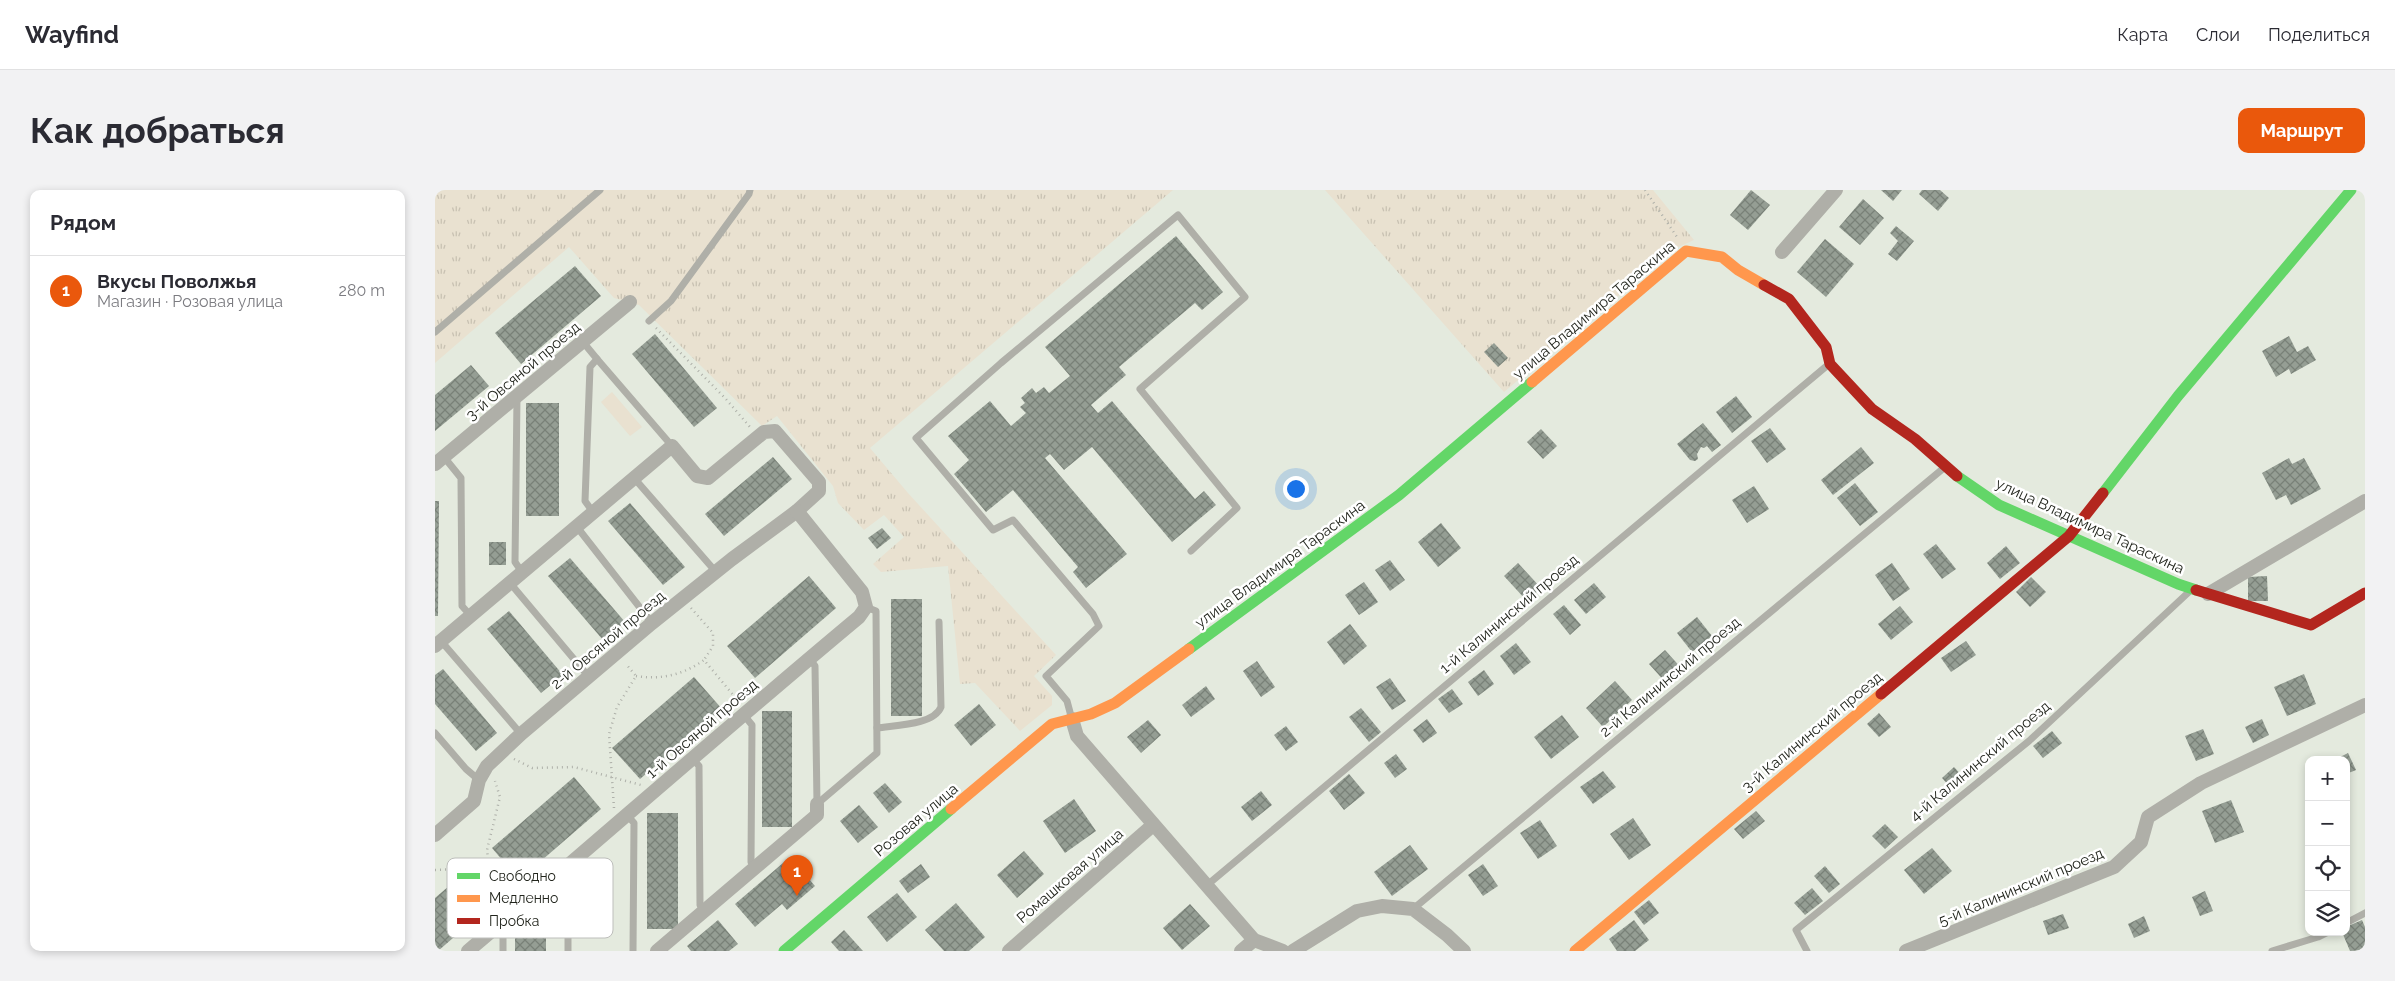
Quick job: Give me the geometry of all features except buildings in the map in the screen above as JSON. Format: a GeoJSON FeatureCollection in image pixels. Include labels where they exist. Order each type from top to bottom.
{"type":"FeatureCollection","features":[{"type":"Feature","properties":{"kind":"street"},"geometry":{"type":"LineString","coordinates":[[1782,252],[1836,190]]}},
{"type":"Feature","properties":{"kind":"street","name":"3-й Калининский проезд"},"geometry":{"type":"LineString","coordinates":[[1575,951],[2069,536],[2178,396],[2351,190]]}},
{"type":"Feature","properties":{"kind":"street","name":"улица Владимира Тараскина"},"geometry":{"type":"LineString","coordinates":[[1072,719],[1091,714],[1115,703],[1399,495],[1686,250],[1722,257],[1738,270],[1789,299],[1826,347],[1829,364],[1872,409],[1915,439],[1945,466],[1999,505],[2193,589],[2311,625],[2365,594]]}},
{"type":"Feature","properties":{"kind":"street","name":"3-й Овсяной проезд"},"geometry":{"type":"LineString","coordinates":[[439,461],[630,302]]}},
{"type":"Feature","properties":{"kind":"street","name":"2-й Овсяной проезд"},"geometry":{"type":"LineString","coordinates":[[435,835],[474,801],[479,780],[487,766],[521,734],[652,623],[817,494],[820,486],[819,482],[778,434],[767,430],[758,436]]}},
{"type":"Feature","properties":{"kind":"street"},"geometry":{"type":"LineString","coordinates":[[438,643],[672,446],[697,476],[704,478],[711,476],[758,436]]}},
{"type":"Feature","properties":{"kind":"street"},"geometry":{"type":"LineString","coordinates":[[2208,594],[2365,501]]}},
{"type":"Feature","properties":{"kind":"street"},"geometry":{"type":"LineString","coordinates":[[797,511],[861,592],[866,607]]}},
{"type":"Feature","properties":{"kind":"street","name":"1-й Овсяной проезд"},"geometry":{"type":"LineString","coordinates":[[579,858],[745,712],[859,617],[866,607]]}},
{"type":"Feature","properties":{"kind":"street","name":"5-й Калининский проезд"},"geometry":{"type":"LineString","coordinates":[[1906,951],[2114,867],[2141,842],[2148,817],[2201,783],[2365,705]]}},
{"type":"Feature","properties":{"kind":"street"},"geometry":{"type":"LineString","coordinates":[[1072,719],[1077,736],[1254,940],[1283,951]]}},
{"type":"Feature","properties":{"kind":"street","name":"Розовая улица"},"geometry":{"type":"LineString","coordinates":[[784,951],[1052,724],[1072,719]]}},
{"type":"Feature","properties":{"kind":"street"},"geometry":{"type":"LineString","coordinates":[[657,951],[817,815],[817,804]]}},
{"type":"Feature","properties":{"kind":"street","name":"Ромашковая улица"},"geometry":{"type":"LineString","coordinates":[[1009,951],[1153,825]]}},
{"type":"Feature","properties":{"kind":"street"},"geometry":{"type":"LineString","coordinates":[[1293,951],[1357,911],[1382,906],[1413,909],[1447,935],[1464,951]]}},
{"type":"Feature","properties":{"kind":"street","name":"1-й Овсяной проезд"},"geometry":{"type":"LineString","coordinates":[[468,951],[484,938]]}},
{"type":"Feature","properties":{"kind":"street"},"geometry":{"type":"LineString","coordinates":[[1241,951],[1254,940]]}},
{"type":"Feature","properties":{"kind":"lane"},"geometry":{"type":"LineString","coordinates":[[435,332],[600,190]]}},
{"type":"Feature","properties":{"kind":"lane"},"geometry":{"type":"LineString","coordinates":[[649,321],[671,301],[749,194],[750,190]]}},
{"type":"Feature","properties":{"kind":"lane"},"geometry":{"type":"LineString","coordinates":[[1072,719],[1067,701],[1046,676],[1099,626],[1093,614],[1013,520],[993,530],[916,438],[1001,362],[1178,215],[1245,297],[1140,389],[1237,508],[1191,551]]}},
{"type":"Feature","properties":{"kind":"lane"},"geometry":{"type":"LineString","coordinates":[[583,342],[672,446]]}},
{"type":"Feature","properties":{"kind":"lane"},"geometry":{"type":"LineString","coordinates":[[593,512],[585,501],[591,367],[597,360]]}},
{"type":"Feature","properties":{"kind":"lane","name":"1-й Калининский проезд"},"geometry":{"type":"LineString","coordinates":[[1206,886],[1829,364]]}},
{"type":"Feature","properties":{"kind":"lane"},"geometry":{"type":"LineString","coordinates":[[517,397],[515,562],[522,572]]}},
{"type":"Feature","properties":{"kind":"lane"},"geometry":{"type":"LineString","coordinates":[[439,461],[461,478],[462,606],[471,616]]}},
{"type":"Feature","properties":{"kind":"lane","name":"2-й Калининский проезд"},"geometry":{"type":"LineString","coordinates":[[1413,909],[1945,466]]}},
{"type":"Feature","properties":{"kind":"lane"},"geometry":{"type":"LineString","coordinates":[[634,478],[715,572]]}},
{"type":"Feature","properties":{"kind":"lane"},"geometry":{"type":"LineString","coordinates":[[577,527],[652,623]]}},
{"type":"Feature","properties":{"kind":"lane"},"geometry":{"type":"LineString","coordinates":[[510,583],[589,677]]}},
{"type":"Feature","properties":{"kind":"lane","name":"4-й Калининский проезд"},"geometry":{"type":"LineString","coordinates":[[1807,951],[1796,930],[2029,741],[2193,589]]}},
{"type":"Feature","properties":{"kind":"lane"},"geometry":{"type":"LineString","coordinates":[[817,804],[877,753],[877,611],[866,607]]}},
{"type":"Feature","properties":{"kind":"lane"},"geometry":{"type":"LineString","coordinates":[[877,728],[926,720],[938,713],[941,707],[939,622]]}},
{"type":"Feature","properties":{"kind":"lane"},"geometry":{"type":"LineString","coordinates":[[438,643],[521,734]]}},
{"type":"Feature","properties":{"kind":"lane"},"geometry":{"type":"LineString","coordinates":[[809,659],[815,666],[817,804]]}},
{"type":"Feature","properties":{"kind":"lane"},"geometry":{"type":"LineString","coordinates":[[745,712],[752,725],[751,862],[755,868]]}},
{"type":"Feature","properties":{"kind":"lane"},"geometry":{"type":"LineString","coordinates":[[435,733],[465,769],[479,780]]}},
{"type":"Feature","properties":{"kind":"lane"},"geometry":{"type":"LineString","coordinates":[[693,759],[699,766],[700,905],[704,911]]}},
{"type":"Feature","properties":{"kind":"lane"},"geometry":{"type":"LineString","coordinates":[[621,820],[634,823],[633,951]]}},
{"type":"Feature","properties":{"kind":"lane"},"geometry":{"type":"LineString","coordinates":[[2350,921],[2365,913]]}},
{"type":"Feature","properties":{"kind":"lane"},"geometry":{"type":"LineString","coordinates":[[2272,951],[2321,936]]}},
{"type":"Feature","properties":{"kind":"lane"},"geometry":{"type":"LineString","coordinates":[[503,938],[503,951]]}},
{"type":"Feature","properties":{"kind":"lane"},"geometry":{"type":"LineString","coordinates":[[568,938],[568,951]]}},
{"type":"Feature","properties":{"kind":"path"},"geometry":{"type":"LineString","coordinates":[[1645,190],[1686,250]]}},
{"type":"Feature","properties":{"kind":"path"},"geometry":{"type":"LineString","coordinates":[[649,321],[725,398],[758,436]]}},
{"type":"Feature","properties":{"kind":"path"},"geometry":{"type":"LineString","coordinates":[[617,653],[636,676],[651,678],[682,673],[704,660],[713,646],[713,632],[683,598]]}},
{"type":"Feature","properties":{"kind":"path"},"geometry":{"type":"LineString","coordinates":[[704,660],[745,712]]}},
{"type":"Feature","properties":{"kind":"path"},"geometry":{"type":"LineString","coordinates":[[621,820],[610,776],[609,734],[617,707],[636,676]]}},
{"type":"Feature","properties":{"kind":"path"},"geometry":{"type":"LineString","coordinates":[[501,753],[532,768],[548,769],[564,766],[610,776],[657,790]]}},
{"type":"Feature","properties":{"kind":"path"},"geometry":{"type":"LineString","coordinates":[[487,766],[500,797],[487,850],[488,858]]}},
{"type":"Feature","properties":{"kind":"green space"},"geometry":{"type":"Polygon","coordinates":[[[435,190],[1173,190],[870,448],[908,493],[1056,655],[1034,676],[1052,696],[1052,705],[1020,731],[975,683],[960,684],[948,566],[881,572],[873,564],[904,537],[884,515],[864,530],[838,503],[833,486],[777,416],[762,426],[639,305],[614,298],[569,247],[435,363],[435,190]]]}},
{"type":"Feature","properties":{"kind":"green space"},"geometry":{"type":"Polygon","coordinates":[[[1325,190],[1653,190],[1694,240],[1674,249],[1504,392],[1325,190]]]}},
{"type":"Feature","properties":{"kind":"green space"},"geometry":{"type":"Polygon","coordinates":[[[612,392],[642,427],[630,436],[601,402],[612,392]]]}},
{"type":"Feature","properties":{"kind":"traffic: fast"},"geometry":{"type":"LineString","coordinates":[[2103,493],[2178,396],[2351,190]]}},
{"type":"Feature","properties":{"kind":"traffic: fast"},"geometry":{"type":"LineString","coordinates":[[1189,649],[1399,495],[1532,382]]}},
{"type":"Feature","properties":{"kind":"traffic: fast"},"geometry":{"type":"LineString","coordinates":[[1957,476],[1999,505],[2178,584],[2196,590]]}},
{"type":"Feature","properties":{"kind":"traffic: fast"},"geometry":{"type":"LineString","coordinates":[[784,951],[951,809]]}},
{"type":"Feature","properties":{"kind":"traffic: slow"},"geometry":{"type":"LineString","coordinates":[[1532,382],[1686,251],[1722,257],[1738,270],[1764,285]]}},
{"type":"Feature","properties":{"kind":"traffic: slow"},"geometry":{"type":"LineString","coordinates":[[951,809],[1052,724],[1091,714],[1115,703],[1189,649]]}},
{"type":"Feature","properties":{"kind":"traffic: slow"},"geometry":{"type":"LineString","coordinates":[[1575,951],[1881,694]]}},
{"type":"Feature","properties":{"kind":"traffic: jam"},"geometry":{"type":"LineString","coordinates":[[1764,285],[1789,299],[1826,347],[1830,364],[1872,409],[1915,439],[1957,476]]}},
{"type":"Feature","properties":{"kind":"traffic: jam"},"geometry":{"type":"LineString","coordinates":[[1881,694],[2069,536],[2103,493]]}},
{"type":"Feature","properties":{"kind":"traffic: jam"},"geometry":{"type":"LineString","coordinates":[[2196,590],[2311,625],[2365,593]]}},
{"type":"Feature","properties":{"kind":"place","name":"Вкусы Поволжья"},"geometry":{"type":"Point","coordinates":[797,896]}}]}
